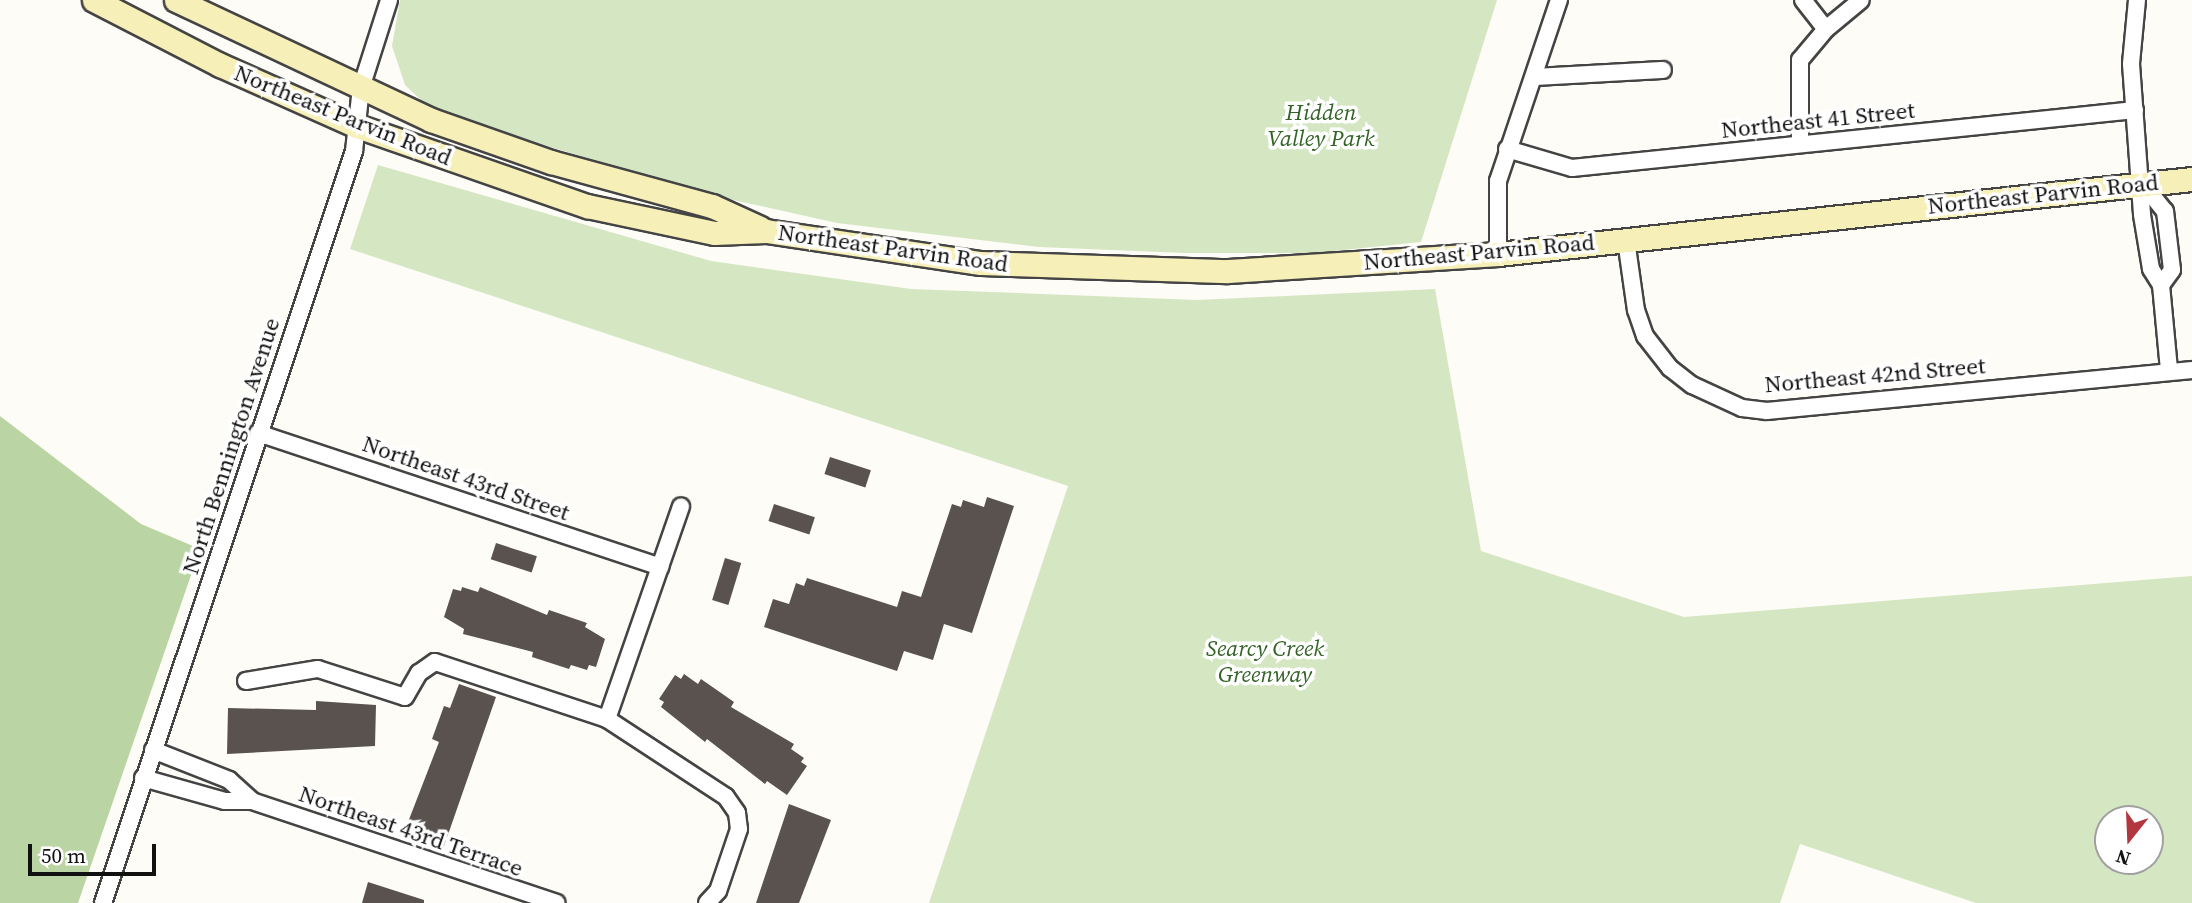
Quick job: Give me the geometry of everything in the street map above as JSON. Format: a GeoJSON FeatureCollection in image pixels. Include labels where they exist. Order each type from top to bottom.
{"type":"FeatureCollection","features":[{"type":"Feature","properties":{"kind":"main road","name":"Northeast Parvin Road"},"geometry":{"type":"LineString","coordinates":[[94,0],[220,65],[357,126],[587,206],[714,233],[766,231],[981,263],[1214,271],[1498,254],[2192,179]]}},
{"type":"Feature","properties":{"kind":"main road","name":"Northeast Parvin Road"},"geometry":{"type":"LineString","coordinates":[[176,0],[431,120],[551,162],[712,206],[766,231]]}},
{"type":"Feature","properties":{"kind":"street","name":"North Bennington Avenue"},"geometry":{"type":"LineString","coordinates":[[103,903],[258,433],[353,156],[361,88],[389,0]]}},
{"type":"Feature","properties":{"kind":"street"},"geometry":{"type":"LineString","coordinates":[[1498,254],[1498,181],[1559,0]]}},
{"type":"Feature","properties":{"kind":"street"},"geometry":{"type":"LineString","coordinates":[[1803,0],[1826,29]]}},
{"type":"Feature","properties":{"kind":"street"},"geometry":{"type":"LineString","coordinates":[[1800,144],[1800,61],[1826,29],[1861,0]]}},
{"type":"Feature","properties":{"kind":"street"},"geometry":{"type":"LineString","coordinates":[[2137,0],[2131,52],[2141,183],[2151,269],[2161,285],[2169,370]]}},
{"type":"Feature","properties":{"kind":"street"},"geometry":{"type":"LineString","coordinates":[[1534,77],[1664,71]]}},
{"type":"Feature","properties":{"kind":"street","name":"Northeast 41 Street"},"geometry":{"type":"LineString","coordinates":[[1507,149],[1572,168],[2135,110]]}},
{"type":"Feature","properties":{"kind":"street"},"geometry":{"type":"LineString","coordinates":[[2141,183],[2165,211],[2172,270],[2161,285]]}},
{"type":"Feature","properties":{"kind":"street","name":"Northeast 42nd Street"},"geometry":{"type":"LineString","coordinates":[[1626,240],[1636,310],[1645,336],[1670,368],[1692,385],[1742,408],[1767,411],[2169,370],[2192,370]]}},
{"type":"Feature","properties":{"kind":"street","name":"Northeast 43rd Street"},"geometry":{"type":"LineString","coordinates":[[258,433],[660,567]]}},
{"type":"Feature","properties":{"kind":"street"},"geometry":{"type":"LineString","coordinates":[[607,719],[681,506]]}},
{"type":"Feature","properties":{"kind":"street"},"geometry":{"type":"LineString","coordinates":[[246,681],[318,668],[405,697],[419,673],[435,662],[607,719],[726,797],[737,813],[739,829],[718,891],[707,903]]}},
{"type":"Feature","properties":{"kind":"street","name":"Northeast 43rd Terrace"},"geometry":{"type":"LineString","coordinates":[[153,750],[229,780],[252,801]]}},
{"type":"Feature","properties":{"kind":"street","name":"Northeast 43rd Terrace"},"geometry":{"type":"LineString","coordinates":[[143,778],[225,801],[252,801],[556,903]]}},
{"type":"Feature","properties":{"kind":"green space","name":"Hidden Valley Park"},"geometry":{"type":"Polygon","coordinates":[[[400,0],[1497,0],[1421,242],[1314,253],[1184,253],[1039,247],[837,223],[711,195],[494,130],[424,103],[405,85],[392,46],[400,0]]]}},
{"type":"Feature","properties":{"kind":"green space","name":"Searcy Creek Greenway"},"geometry":{"type":"Polygon","coordinates":[[[378,165],[711,261],[911,289],[1197,300],[1435,289],[1481,551],[1684,617],[2192,576],[2192,903],[1976,903],[1800,844],[1780,903],[929,903],[1068,486],[350,249],[378,165]]]}},
{"type":"Feature","properties":{"kind":"green space"},"geometry":{"type":"Polygon","coordinates":[[[0,416],[141,524],[200,549],[78,903],[0,903],[0,416]]]}},
{"type":"Feature","properties":{"kind":"building"},"geometry":{"type":"Polygon","coordinates":[[[830,457],[871,470],[865,487],[824,474],[830,457]]]}},
{"type":"Feature","properties":{"kind":"building"},"geometry":{"type":"Polygon","coordinates":[[[987,497],[1014,506],[972,633],[944,624],[933,660],[904,651],[897,671],[764,627],[773,599],[789,604],[796,583],[804,586],[807,578],[897,607],[902,591],[921,597],[952,504],[961,507],[963,500],[984,507],[987,497]]]}},
{"type":"Feature","properties":{"kind":"building"},"geometry":{"type":"Polygon","coordinates":[[[774,504],[815,517],[809,534],[768,521],[774,504]]]}},
{"type":"Feature","properties":{"kind":"building"},"geometry":{"type":"Polygon","coordinates":[[[496,543],[537,556],[532,572],[491,559],[496,543]]]}},
{"type":"Feature","properties":{"kind":"building"},"geometry":{"type":"Polygon","coordinates":[[[725,558],[741,563],[728,605],[712,600],[725,558]]]}},
{"type":"Feature","properties":{"kind":"building"},"geometry":{"type":"Polygon","coordinates":[[[462,587],[478,592],[480,587],[547,615],[549,610],[587,623],[585,627],[605,639],[596,667],[589,665],[587,670],[571,665],[569,669],[532,657],[533,652],[463,634],[464,629],[444,617],[453,589],[461,591],[462,587]]]}},
{"type":"Feature","properties":{"kind":"building"},"geometry":{"type":"Polygon","coordinates":[[[684,674],[698,684],[701,679],[734,702],[731,707],[794,744],[791,749],[804,758],[801,762],[807,766],[787,795],[767,781],[765,784],[661,707],[664,702],[659,699],[675,675],[681,679],[684,674]]]}},
{"type":"Feature","properties":{"kind":"building"},"geometry":{"type":"Polygon","coordinates":[[[459,684],[496,697],[443,849],[403,835],[439,742],[432,739],[444,706],[450,708],[459,684]]]}},
{"type":"Feature","properties":{"kind":"building"},"geometry":{"type":"Polygon","coordinates":[[[316,701],[376,705],[375,746],[227,754],[228,708],[316,710],[316,701]]]}},
{"type":"Feature","properties":{"kind":"building"},"geometry":{"type":"Polygon","coordinates":[[[789,804],[831,820],[799,903],[756,903],[789,804]]]}},
{"type":"Feature","properties":{"kind":"building"},"geometry":{"type":"Polygon","coordinates":[[[368,882],[424,900],[424,903],[362,903],[368,882]]]}}]}
